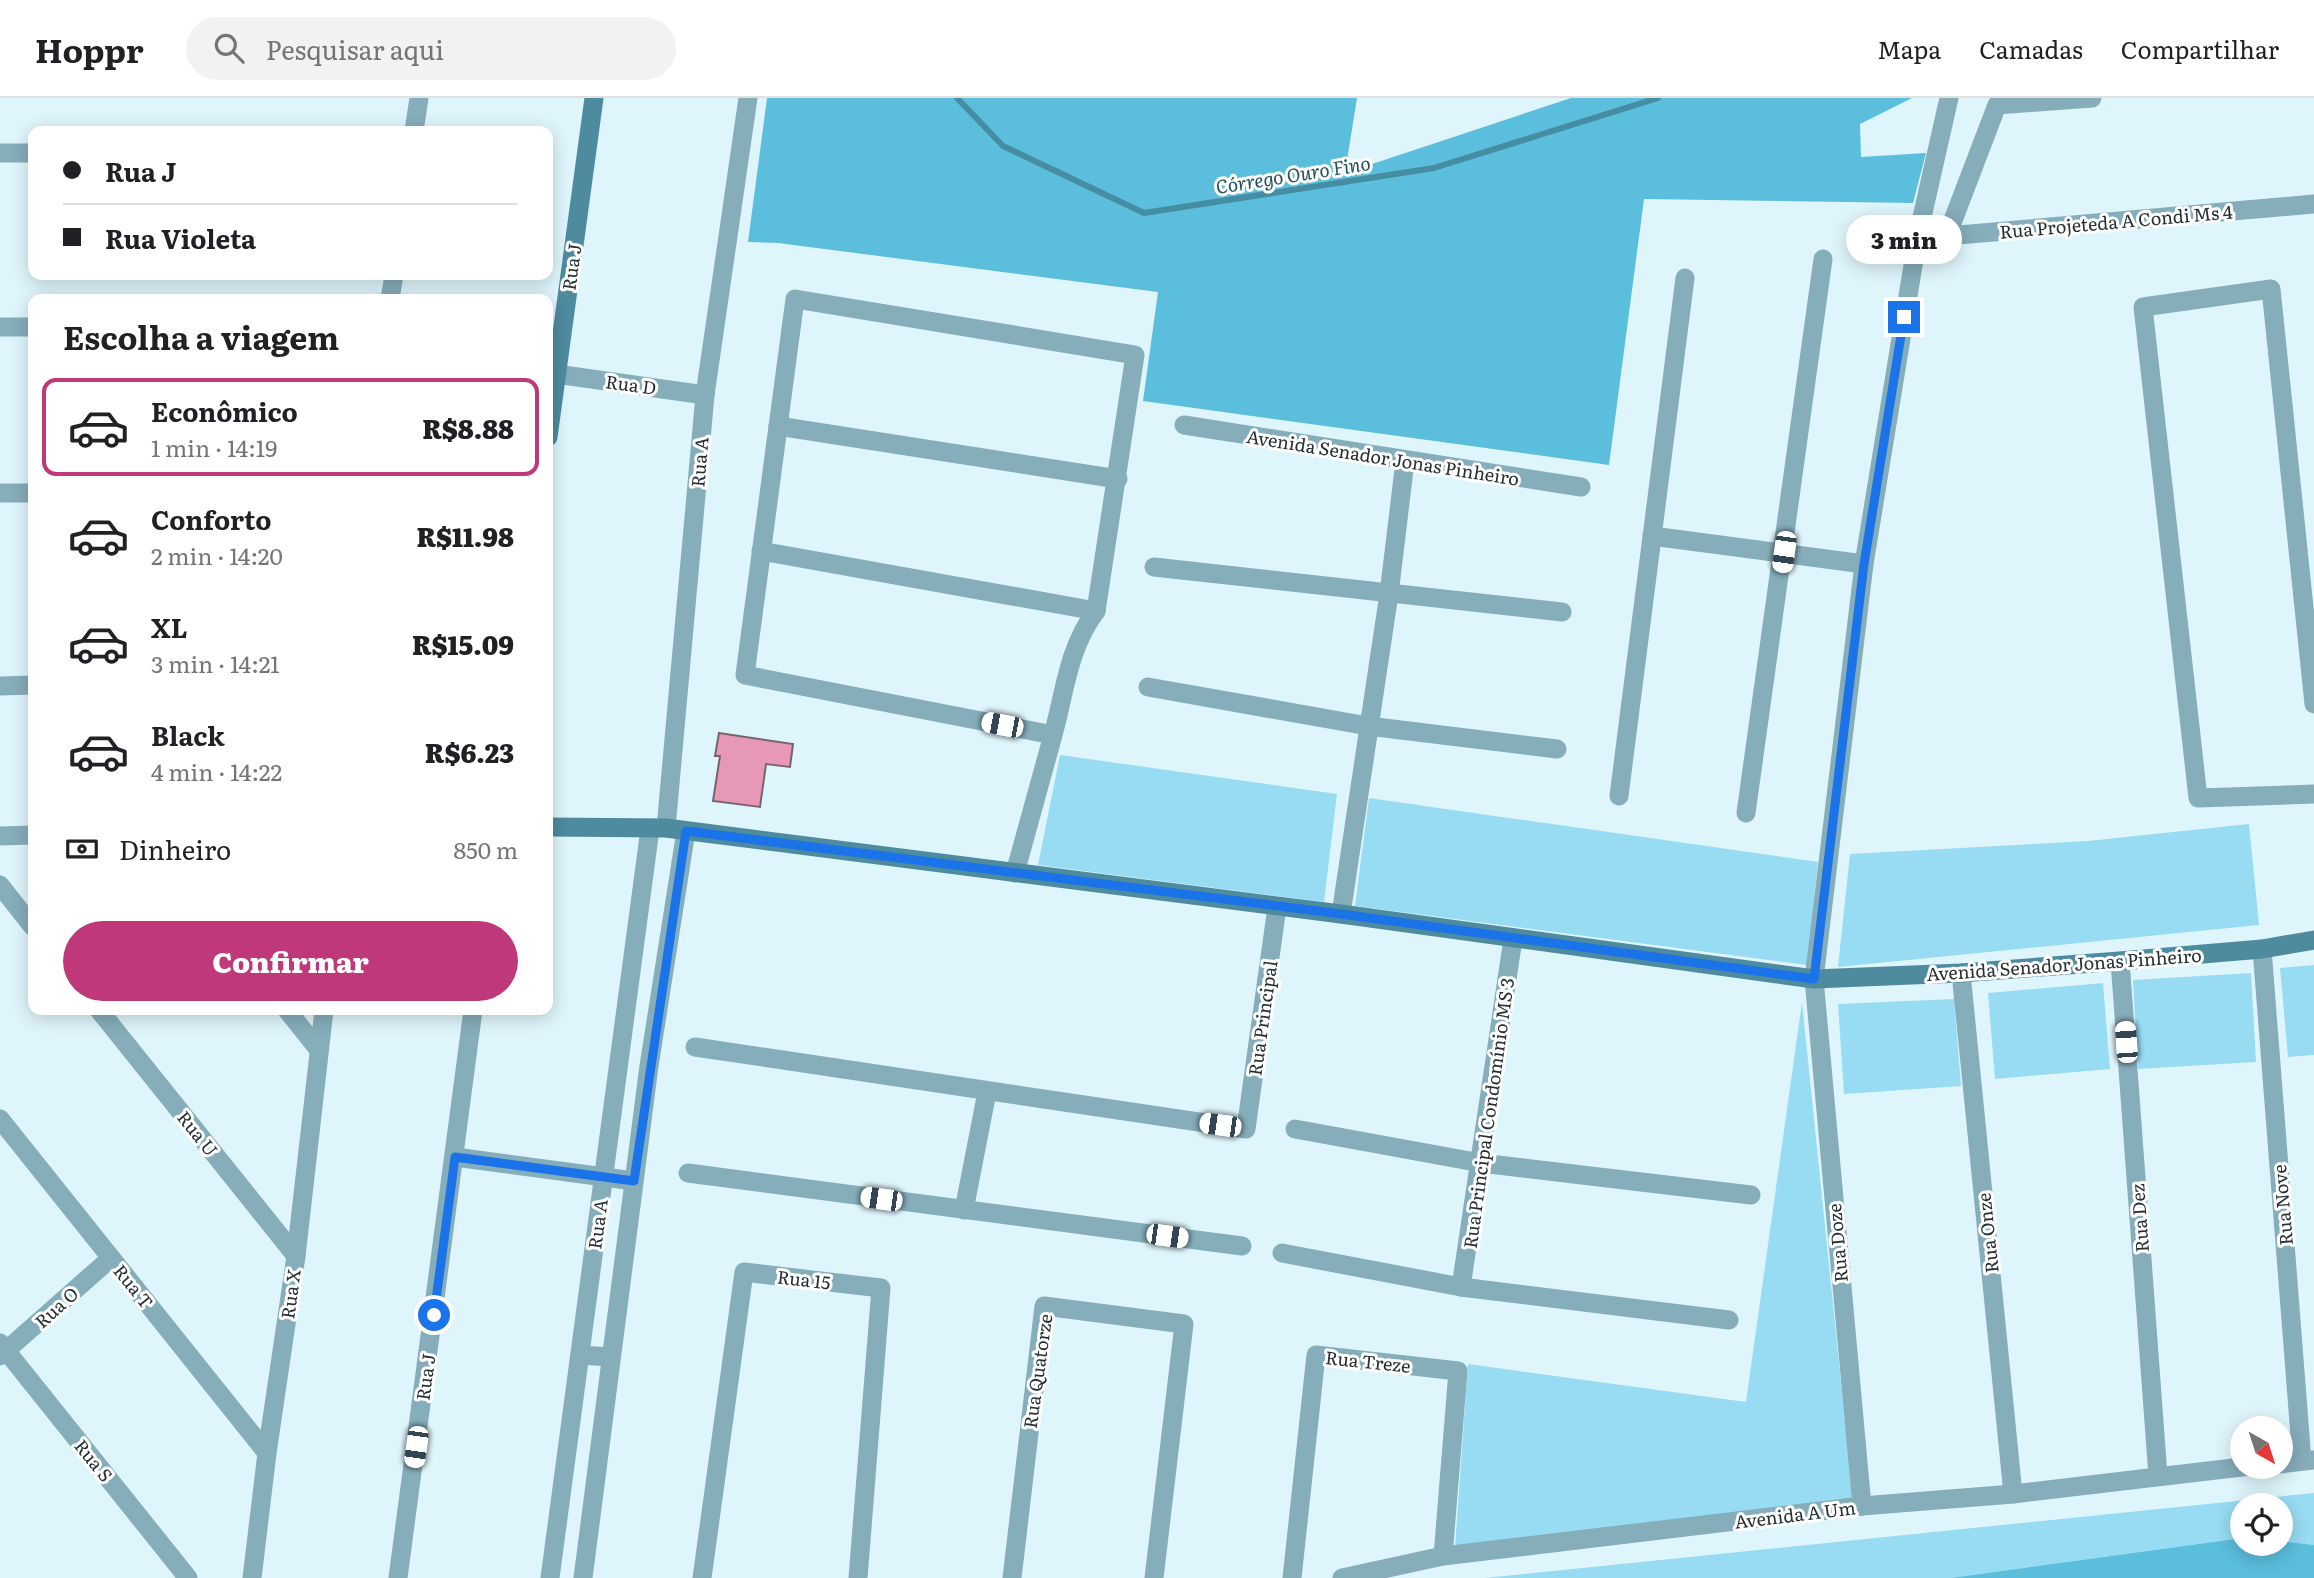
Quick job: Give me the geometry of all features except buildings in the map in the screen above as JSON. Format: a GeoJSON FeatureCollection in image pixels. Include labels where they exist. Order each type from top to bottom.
{"type":"FeatureCollection","features":[{"type":"Feature","properties":{"kind":"main road","name":"Rua J"},"geometry":{"type":"LineString","coordinates":[[553,398],[594,98]]}},
{"type":"Feature","properties":{"kind":"main road"},"geometry":{"type":"LineString","coordinates":[[553,827],[667,829]]}},
{"type":"Feature","properties":{"kind":"main road","name":"Avenida Senador Jonas Pinheiro"},"geometry":{"type":"LineString","coordinates":[[667,829],[1341,914],[1814,979],[1961,973],[2120,961],[2262,949],[2314,940]]}},
{"type":"Feature","properties":{"kind":"street"},"geometry":{"type":"LineString","coordinates":[[415,126],[419,98]]}},
{"type":"Feature","properties":{"kind":"street","name":"Rua A"},"geometry":{"type":"LineString","coordinates":[[583,1578],[634,1181],[705,395],[748,98]]}},
{"type":"Feature","properties":{"kind":"street","name":"Rua Doze"},"geometry":{"type":"LineString","coordinates":[[1861,1506],[1814,979],[1864,564],[1917,235],[1949,98]]}},
{"type":"Feature","properties":{"kind":"street"},"geometry":{"type":"LineString","coordinates":[[1947,236],[1997,105],[2092,98]]}},
{"type":"Feature","properties":{"kind":"street"},"geometry":{"type":"LineString","coordinates":[[0,153],[28,153]]}},
{"type":"Feature","properties":{"kind":"street","name":"Rua Projeteda A Condi Ms 4"},"geometry":{"type":"LineString","coordinates":[[1917,235],[1947,236],[2314,204]]}},
{"type":"Feature","properties":{"kind":"street"},"geometry":{"type":"LineString","coordinates":[[1746,813],[1784,552],[1822,259]]}},
{"type":"Feature","properties":{"kind":"street"},"geometry":{"type":"LineString","coordinates":[[1619,796],[1685,278]]}},
{"type":"Feature","properties":{"kind":"street"},"geometry":{"type":"LineString","coordinates":[[2314,704],[2271,289],[2143,307],[2198,798],[2314,794]]}},
{"type":"Feature","properties":{"kind":"street"},"geometry":{"type":"LineString","coordinates":[[1015,873],[1053,735],[1071,657],[1081,631],[1096,611],[1135,355],[795,299],[744,675],[1053,735]]}},
{"type":"Feature","properties":{"kind":"street"},"geometry":{"type":"LineString","coordinates":[[0,327],[28,327]]}},
{"type":"Feature","properties":{"kind":"street","name":"Rua D"},"geometry":{"type":"LineString","coordinates":[[556,374],[705,395]]}},
{"type":"Feature","properties":{"kind":"street","name":"Avenida Senador Jonas Pinheiro"},"geometry":{"type":"LineString","coordinates":[[1184,425],[1581,487]]}},
{"type":"Feature","properties":{"kind":"street"},"geometry":{"type":"LineString","coordinates":[[778,426],[1118,479]]}},
{"type":"Feature","properties":{"kind":"street"},"geometry":{"type":"LineString","coordinates":[[1341,914],[1389,594],[1405,461]]}},
{"type":"Feature","properties":{"kind":"street"},"geometry":{"type":"LineString","coordinates":[[0,493],[28,493]]}},
{"type":"Feature","properties":{"kind":"street"},"geometry":{"type":"LineString","coordinates":[[1652,536],[1864,564]]}},
{"type":"Feature","properties":{"kind":"street"},"geometry":{"type":"LineString","coordinates":[[761,551],[1096,611]]}},
{"type":"Feature","properties":{"kind":"street"},"geometry":{"type":"LineString","coordinates":[[1154,567],[1562,612]]}},
{"type":"Feature","properties":{"kind":"street"},"geometry":{"type":"LineString","coordinates":[[0,686],[28,685]]}},
{"type":"Feature","properties":{"kind":"street"},"geometry":{"type":"LineString","coordinates":[[1148,687],[1368,726],[1557,749]]}},
{"type":"Feature","properties":{"kind":"street","name":"Rua A"},"geometry":{"type":"LineString","coordinates":[[550,1578],[604,1176],[667,829]]}},
{"type":"Feature","properties":{"kind":"street"},"geometry":{"type":"LineString","coordinates":[[0,836],[28,835]]}},
{"type":"Feature","properties":{"kind":"street"},"geometry":{"type":"LineString","coordinates":[[0,886],[28,921]]}},
{"type":"Feature","properties":{"kind":"street","name":"Rua Principal"},"geometry":{"type":"LineString","coordinates":[[987,1092],[1246,1129],[1277,907]]}},
{"type":"Feature","properties":{"kind":"street","name":"Rua Principal Condomínio MS 3"},"geometry":{"type":"LineString","coordinates":[[1461,1287],[1513,939]]}},
{"type":"Feature","properties":{"kind":"street","name":"Rua Nove"},"geometry":{"type":"LineString","coordinates":[[2262,949],[2308,1461]]}},
{"type":"Feature","properties":{"kind":"street","name":"Rua Dez"},"geometry":{"type":"LineString","coordinates":[[2120,961],[2158,1476]]}},
{"type":"Feature","properties":{"kind":"street","name":"Rua Onze"},"geometry":{"type":"LineString","coordinates":[[1961,973],[2014,1494]]}},
{"type":"Feature","properties":{"kind":"street","name":"Rua U"},"geometry":{"type":"LineString","coordinates":[[103,1015],[296,1256]]}},
{"type":"Feature","properties":{"kind":"street"},"geometry":{"type":"LineString","coordinates":[[291,1015],[319,1050]]}},
{"type":"Feature","properties":{"kind":"street","name":"Rua X"},"geometry":{"type":"LineString","coordinates":[[252,1578],[296,1256],[323,1015]]}},
{"type":"Feature","properties":{"kind":"street","name":"Rua J"},"geometry":{"type":"LineString","coordinates":[[398,1578],[472,1015]]}},
{"type":"Feature","properties":{"kind":"street"},"geometry":{"type":"LineString","coordinates":[[695,1047],[987,1092],[964,1210]]}},
{"type":"Feature","properties":{"kind":"street","name":"Rua T"},"geometry":{"type":"LineString","coordinates":[[0,1119],[267,1453]]}},
{"type":"Feature","properties":{"kind":"street"},"geometry":{"type":"LineString","coordinates":[[1295,1129],[1481,1163],[1751,1195]]}},
{"type":"Feature","properties":{"kind":"street"},"geometry":{"type":"LineString","coordinates":[[455,1157],[634,1181]]}},
{"type":"Feature","properties":{"kind":"street"},"geometry":{"type":"LineString","coordinates":[[688,1173],[1242,1246]]}},
{"type":"Feature","properties":{"kind":"street"},"geometry":{"type":"LineString","coordinates":[[1282,1253],[1461,1287],[1730,1320]]}},
{"type":"Feature","properties":{"kind":"street","name":"Rua O"},"geometry":{"type":"LineString","coordinates":[[2,1350],[111,1258]]}},
{"type":"Feature","properties":{"kind":"street","name":"Rua 15"},"geometry":{"type":"LineString","coordinates":[[702,1578],[744,1272],[881,1288],[858,1578]]}},
{"type":"Feature","properties":{"kind":"street","name":"Rua Quatorze"},"geometry":{"type":"LineString","coordinates":[[1012,1578],[1044,1306],[1185,1324],[1154,1578]]}},
{"type":"Feature","properties":{"kind":"street","name":"Rua S"},"geometry":{"type":"LineString","coordinates":[[2,1350],[188,1578]]}},
{"type":"Feature","properties":{"kind":"street"},"geometry":{"type":"LineString","coordinates":[[580,1354],[611,1357]]}},
{"type":"Feature","properties":{"kind":"street","name":"Rua Treze"},"geometry":{"type":"LineString","coordinates":[[1292,1578],[1316,1355],[1458,1371],[1443,1556]]}},
{"type":"Feature","properties":{"kind":"street","name":"Avenida A Um"},"geometry":{"type":"LineString","coordinates":[[1342,1578],[1443,1556],[1861,1506],[2014,1494],[2230,1468]]}},
{"type":"Feature","properties":{"kind":"shaded area"},"geometry":{"type":"Polygon","coordinates":[[[767,98],[1357,98],[1345,173],[1571,98],[1912,98],[1860,124],[1861,157],[1926,153],[1913,203],[1644,199],[1609,465],[1143,401],[1158,292],[778,243],[748,242],[767,98]]]}},
{"type":"Feature","properties":{"kind":"shaded area"},"geometry":{"type":"Polygon","coordinates":[[[1060,755],[1337,794],[1324,902],[1038,865],[1060,755]]]}},
{"type":"Feature","properties":{"kind":"shaded area"},"geometry":{"type":"Polygon","coordinates":[[[1369,798],[1818,862],[1807,965],[1355,906],[1369,798]]]}},
{"type":"Feature","properties":{"kind":"shaded area"},"geometry":{"type":"Polygon","coordinates":[[[2249,824],[2259,925],[1838,967],[1850,854],[2088,841],[2249,824]]]}},
{"type":"Feature","properties":{"kind":"shaded area"},"geometry":{"type":"Polygon","coordinates":[[[2314,965],[2314,1055],[2288,1057],[2280,968],[2314,965]]]}},
{"type":"Feature","properties":{"kind":"shaded area"},"geometry":{"type":"Polygon","coordinates":[[[2251,973],[2256,1062],[2138,1069],[2133,980],[2251,973]]]}},
{"type":"Feature","properties":{"kind":"shaded area"},"geometry":{"type":"Polygon","coordinates":[[[2103,983],[2110,1069],[1995,1079],[1988,993],[2103,983]]]}},
{"type":"Feature","properties":{"kind":"shaded area"},"geometry":{"type":"Polygon","coordinates":[[[1954,999],[1961,1086],[1844,1094],[1838,1004],[1954,999]]]}},
{"type":"Feature","properties":{"kind":"shaded area"},"geometry":{"type":"Polygon","coordinates":[[[1802,1002],[1853,1499],[1455,1547],[1468,1364],[1746,1402],[1802,1002]]]}},
{"type":"Feature","properties":{"kind":"shaded area"},"geometry":{"type":"Polygon","coordinates":[[[2314,1493],[2314,1545],[2293,1543],[2293,1495],[2314,1493]]]}},
{"type":"Feature","properties":{"kind":"shaded area"},"geometry":{"type":"Polygon","coordinates":[[[2230,1502],[2230,1540],[1951,1578],[1485,1578],[2230,1502]]]}},
{"type":"Feature","properties":{"kind":"shaded area"},"geometry":{"type":"Polygon","coordinates":[[[2230,1540],[2230,1556],[2293,1556],[2293,1543],[2314,1545],[2314,1578],[1951,1578],[2230,1540]]]}},
{"type":"Feature","properties":{"kind":"waterway","name":"Córrego Ouro Fino"},"geometry":{"type":"LineString","coordinates":[[957,98],[1003,146],[1144,213],[1434,168],[1658,98]]}},
{"type":"Feature","properties":{"kind":"route"},"geometry":{"type":"LineString","coordinates":[[434,1315],[455,1157],[634,1181],[686,831],[1341,914],[1814,979],[1864,564],[1904,317]]}}]}
